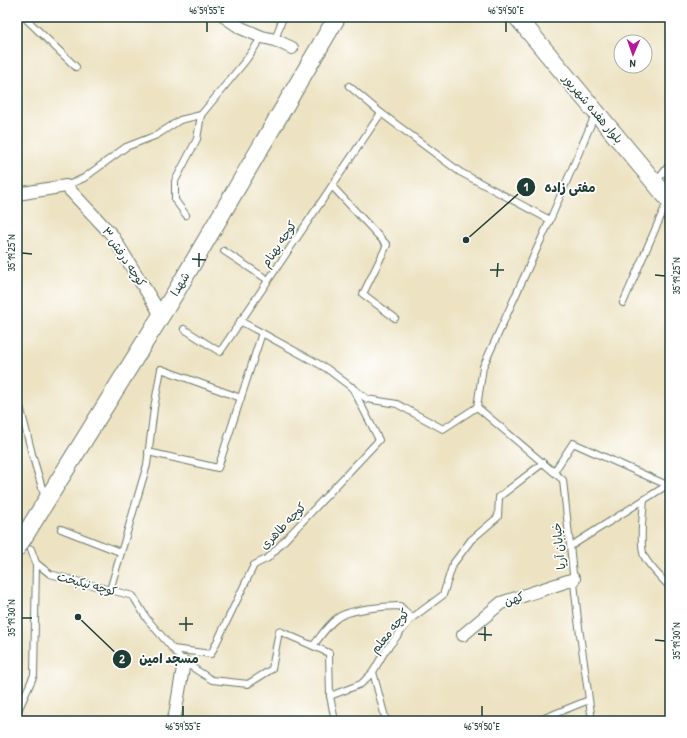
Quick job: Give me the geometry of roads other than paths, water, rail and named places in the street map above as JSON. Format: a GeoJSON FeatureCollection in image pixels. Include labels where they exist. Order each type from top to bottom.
{"type":"FeatureCollection","features":[{"type":"Feature","properties":{"kind":"main road","name":"شهدا"},"geometry":{"type":"LineString","coordinates":[[22,542],[161,315],[337,17]]}},
{"type":"Feature","properties":{"kind":"main road","name":"بلوار هفده شهریور"},"geometry":{"type":"LineString","coordinates":[[517,17],[669,200]]}},
{"type":"Feature","properties":{"kind":"street"},"geometry":{"type":"LineString","coordinates":[[225,17],[241,28],[262,37],[275,40],[292,48]]}},
{"type":"Feature","properties":{"kind":"street"},"geometry":{"type":"LineString","coordinates":[[17,194],[66,186]]}},
{"type":"Feature","properties":{"kind":"street","name":"کوچه درفش ۳"},"geometry":{"type":"LineString","coordinates":[[66,186],[112,235],[161,315]]}},
{"type":"Feature","properties":{"kind":"street","name":"کهن"},"geometry":{"type":"LineString","coordinates":[[464,635],[501,602],[574,579]]}},
{"type":"Feature","properties":{"kind":"street"},"geometry":{"type":"LineString","coordinates":[[173,721],[184,662]]}},
{"type":"Feature","properties":{"kind":"lane"},"geometry":{"type":"LineString","coordinates":[[24,17],[76,67]]}},
{"type":"Feature","properties":{"kind":"lane"},"geometry":{"type":"LineString","coordinates":[[275,40],[283,17]]}},
{"type":"Feature","properties":{"kind":"lane"},"geometry":{"type":"LineString","coordinates":[[186,215],[175,200],[175,181],[197,139],[201,115],[246,60],[262,37]]}},
{"type":"Feature","properties":{"kind":"lane"},"geometry":{"type":"LineString","coordinates":[[349,86],[381,113],[460,172],[550,220]]}},
{"type":"Feature","properties":{"kind":"lane"},"geometry":{"type":"LineString","coordinates":[[240,321],[326,368],[367,398],[398,404],[443,429],[477,407],[483,367],[550,220],[596,112]]}},
{"type":"Feature","properties":{"kind":"lane","name":"کوچه بهنام"},"geometry":{"type":"LineString","coordinates":[[184,329],[220,352],[381,113]]}},
{"type":"Feature","properties":{"kind":"lane"},"geometry":{"type":"LineString","coordinates":[[66,186],[84,178],[126,147],[157,135],[180,120],[201,115]]}},
{"type":"Feature","properties":{"kind":"lane"},"geometry":{"type":"LineString","coordinates":[[656,183],[670,164]]}},
{"type":"Feature","properties":{"kind":"lane"},"geometry":{"type":"LineString","coordinates":[[332,186],[387,245],[363,294],[395,318]]}},
{"type":"Feature","properties":{"kind":"lane"},"geometry":{"type":"LineString","coordinates":[[623,304],[669,200]]}},
{"type":"Feature","properties":{"kind":"lane"},"geometry":{"type":"LineString","coordinates":[[224,251],[268,280]]}},
{"type":"Feature","properties":{"kind":"lane"},"geometry":{"type":"LineString","coordinates":[[148,452],[218,468],[262,333]]}},
{"type":"Feature","properties":{"kind":"lane"},"geometry":{"type":"LineString","coordinates":[[110,590],[147,465],[154,408],[161,368],[241,398]]}},
{"type":"Feature","properties":{"kind":"lane","name":"کوچه طاهری"},"geometry":{"type":"LineString","coordinates":[[173,649],[211,654],[254,565],[268,558],[379,440],[352,387]]}},
{"type":"Feature","properties":{"kind":"lane"},"geometry":{"type":"LineString","coordinates":[[17,394],[32,454],[46,501]]}},
{"type":"Feature","properties":{"kind":"lane","name":"خیابان آریا"},"geometry":{"type":"LineString","coordinates":[[477,407],[563,480],[592,721]]}},
{"type":"Feature","properties":{"kind":"lane"},"geometry":{"type":"LineString","coordinates":[[554,472],[573,443],[669,484]]}},
{"type":"Feature","properties":{"kind":"lane","name":"کوچه معلم"},"geometry":{"type":"LineString","coordinates":[[330,696],[361,684],[373,672],[385,651],[412,618],[443,595],[453,564],[471,540],[498,517],[499,497],[543,463]]}},
{"type":"Feature","properties":{"kind":"lane"},"geometry":{"type":"LineString","coordinates":[[570,546],[669,484]]}},
{"type":"Feature","properties":{"kind":"lane"},"geometry":{"type":"LineString","coordinates":[[644,500],[641,531],[644,555],[661,578],[670,587]]}},
{"type":"Feature","properties":{"kind":"lane"},"geometry":{"type":"LineString","coordinates":[[61,529],[120,552]]}},
{"type":"Feature","properties":{"kind":"lane"},"geometry":{"type":"LineString","coordinates":[[17,713],[34,675],[36,563],[22,542]]}},
{"type":"Feature","properties":{"kind":"lane","name":"کوچه نیکبخت"},"geometry":{"type":"LineString","coordinates":[[36,563],[50,574],[132,596],[147,619],[173,649]]}},
{"type":"Feature","properties":{"kind":"lane"},"geometry":{"type":"LineString","coordinates":[[313,646],[336,618],[356,611],[382,606],[400,606],[412,618]]}},
{"type":"Feature","properties":{"kind":"lane"},"geometry":{"type":"LineString","coordinates":[[173,649],[184,662],[212,680],[248,684],[272,669],[279,631],[329,653],[330,696],[335,721]]}},
{"type":"Feature","properties":{"kind":"lane"},"geometry":{"type":"LineString","coordinates":[[373,672],[386,721]]}},
{"type":"Feature","properties":{"kind":"lane"},"geometry":{"type":"LineString","coordinates":[[537,721],[589,700]]}},
{"type":"Feature","properties":{"kind":"place","name":"مفتی زاده"},"geometry":{"type":"Point","coordinates":[466,240]}},
{"type":"Feature","properties":{"kind":"place","name":"مسجد امین"},"geometry":{"type":"Point","coordinates":[78,617]}}]}
